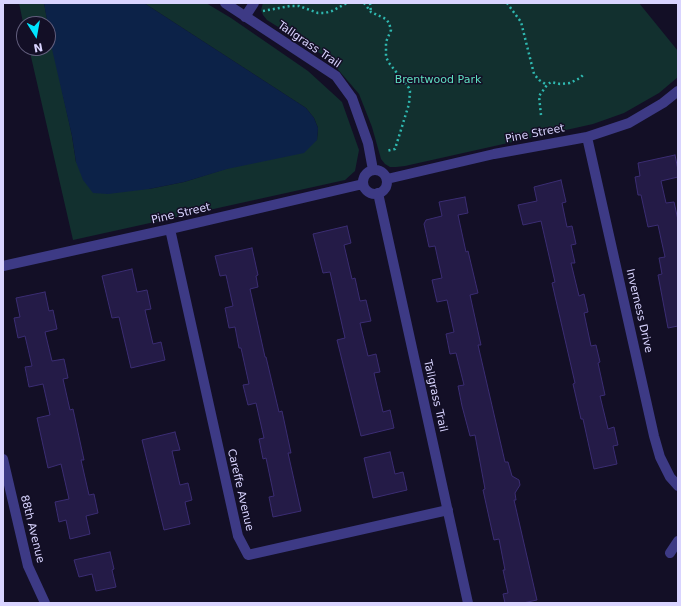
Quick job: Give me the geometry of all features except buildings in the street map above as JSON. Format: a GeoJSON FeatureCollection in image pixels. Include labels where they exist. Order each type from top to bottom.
{"type":"FeatureCollection","features":[{"type":"Feature","properties":{"kind":"street","name":"Tallgrass Trail"},"geometry":{"type":"LineString","coordinates":[[225,3],[336,76],[352,98],[368,143],[373,170]]}},
{"type":"Feature","properties":{"kind":"street"},"geometry":{"type":"LineString","coordinates":[[245,17],[254,3]]}},
{"type":"Feature","properties":{"kind":"street","name":"Pine Street"},"geometry":{"type":"LineString","coordinates":[[387,179],[494,154],[587,137],[629,123],[663,103],[678,91]]}},
{"type":"Feature","properties":{"kind":"street","name":"Inverness Drive"},"geometry":{"type":"LineString","coordinates":[[587,137],[654,436],[660,457],[670,477],[678,486]]}},
{"type":"Feature","properties":{"kind":"street"},"geometry":{"type":"LineString","coordinates":[[373,170],[381,171],[387,179],[385,189],[378,194],[367,191],[363,184],[364,177],[369,171],[373,170]]}},
{"type":"Feature","properties":{"kind":"street","name":"Pine Street"},"geometry":{"type":"LineString","coordinates":[[3,266],[363,184]]}},
{"type":"Feature","properties":{"kind":"street","name":"Tallgrass Trail"},"geometry":{"type":"LineString","coordinates":[[378,194],[468,603]]}},
{"type":"Feature","properties":{"kind":"street","name":"Careffe Avenue"},"geometry":{"type":"LineString","coordinates":[[170,229],[238,536],[248,554],[448,510]]}},
{"type":"Feature","properties":{"kind":"street","name":"88th Avenue"},"geometry":{"type":"LineString","coordinates":[[3,459],[28,566],[44,603]]}},
{"type":"Feature","properties":{"kind":"street"},"geometry":{"type":"LineString","coordinates":[[670,553],[678,541]]}},
{"type":"Feature","properties":{"kind":"path"},"geometry":{"type":"LineString","coordinates":[[245,17],[266,10],[290,6],[299,6],[318,13],[325,13],[332,12],[347,3]]}},
{"type":"Feature","properties":{"kind":"path"},"geometry":{"type":"LineString","coordinates":[[364,3],[371,12],[386,19],[391,30],[386,42],[386,57],[410,90],[409,104],[395,149],[386,151]]}},
{"type":"Feature","properties":{"kind":"path"},"geometry":{"type":"LineString","coordinates":[[370,3],[371,12]]}},
{"type":"Feature","properties":{"kind":"path"},"geometry":{"type":"LineString","coordinates":[[507,3],[521,22],[534,74],[539,80],[547,85]]}},
{"type":"Feature","properties":{"kind":"path"},"geometry":{"type":"LineString","coordinates":[[542,115],[539,96],[547,85],[551,82],[560,84],[570,83],[580,78],[584,74]]}},
{"type":"Feature","properties":{"kind":"green space"},"geometry":{"type":"Polygon","coordinates":[[[19,3],[44,3],[46,16],[22,16],[19,3]]]}},
{"type":"Feature","properties":{"kind":"green space"},"geometry":{"type":"Polygon","coordinates":[[[144,3],[206,3],[231,18],[308,71],[342,102],[359,150],[355,171],[345,180],[73,240],[31,56],[55,56],[76,162],[149,189],[184,182],[317,140],[318,128],[314,118],[306,108],[144,3]]]}},
{"type":"Feature","properties":{"kind":"green space","name":"Brentwood Park"},"geometry":{"type":"Polygon","coordinates":[[[263,3],[639,3],[678,51],[678,77],[659,93],[624,113],[593,124],[405,166],[390,167],[381,159],[372,127],[359,94],[329,59],[267,20],[261,10],[263,3]]]}},
{"type":"Feature","properties":{"kind":"water"},"geometry":{"type":"Polygon","coordinates":[[[44,3],[144,3],[306,108],[314,118],[318,128],[317,140],[304,153],[227,169],[184,182],[149,189],[108,194],[93,193],[83,180],[76,162],[72,136],[54,56],[56,56],[56,16],[46,16],[44,3]]]}}]}
